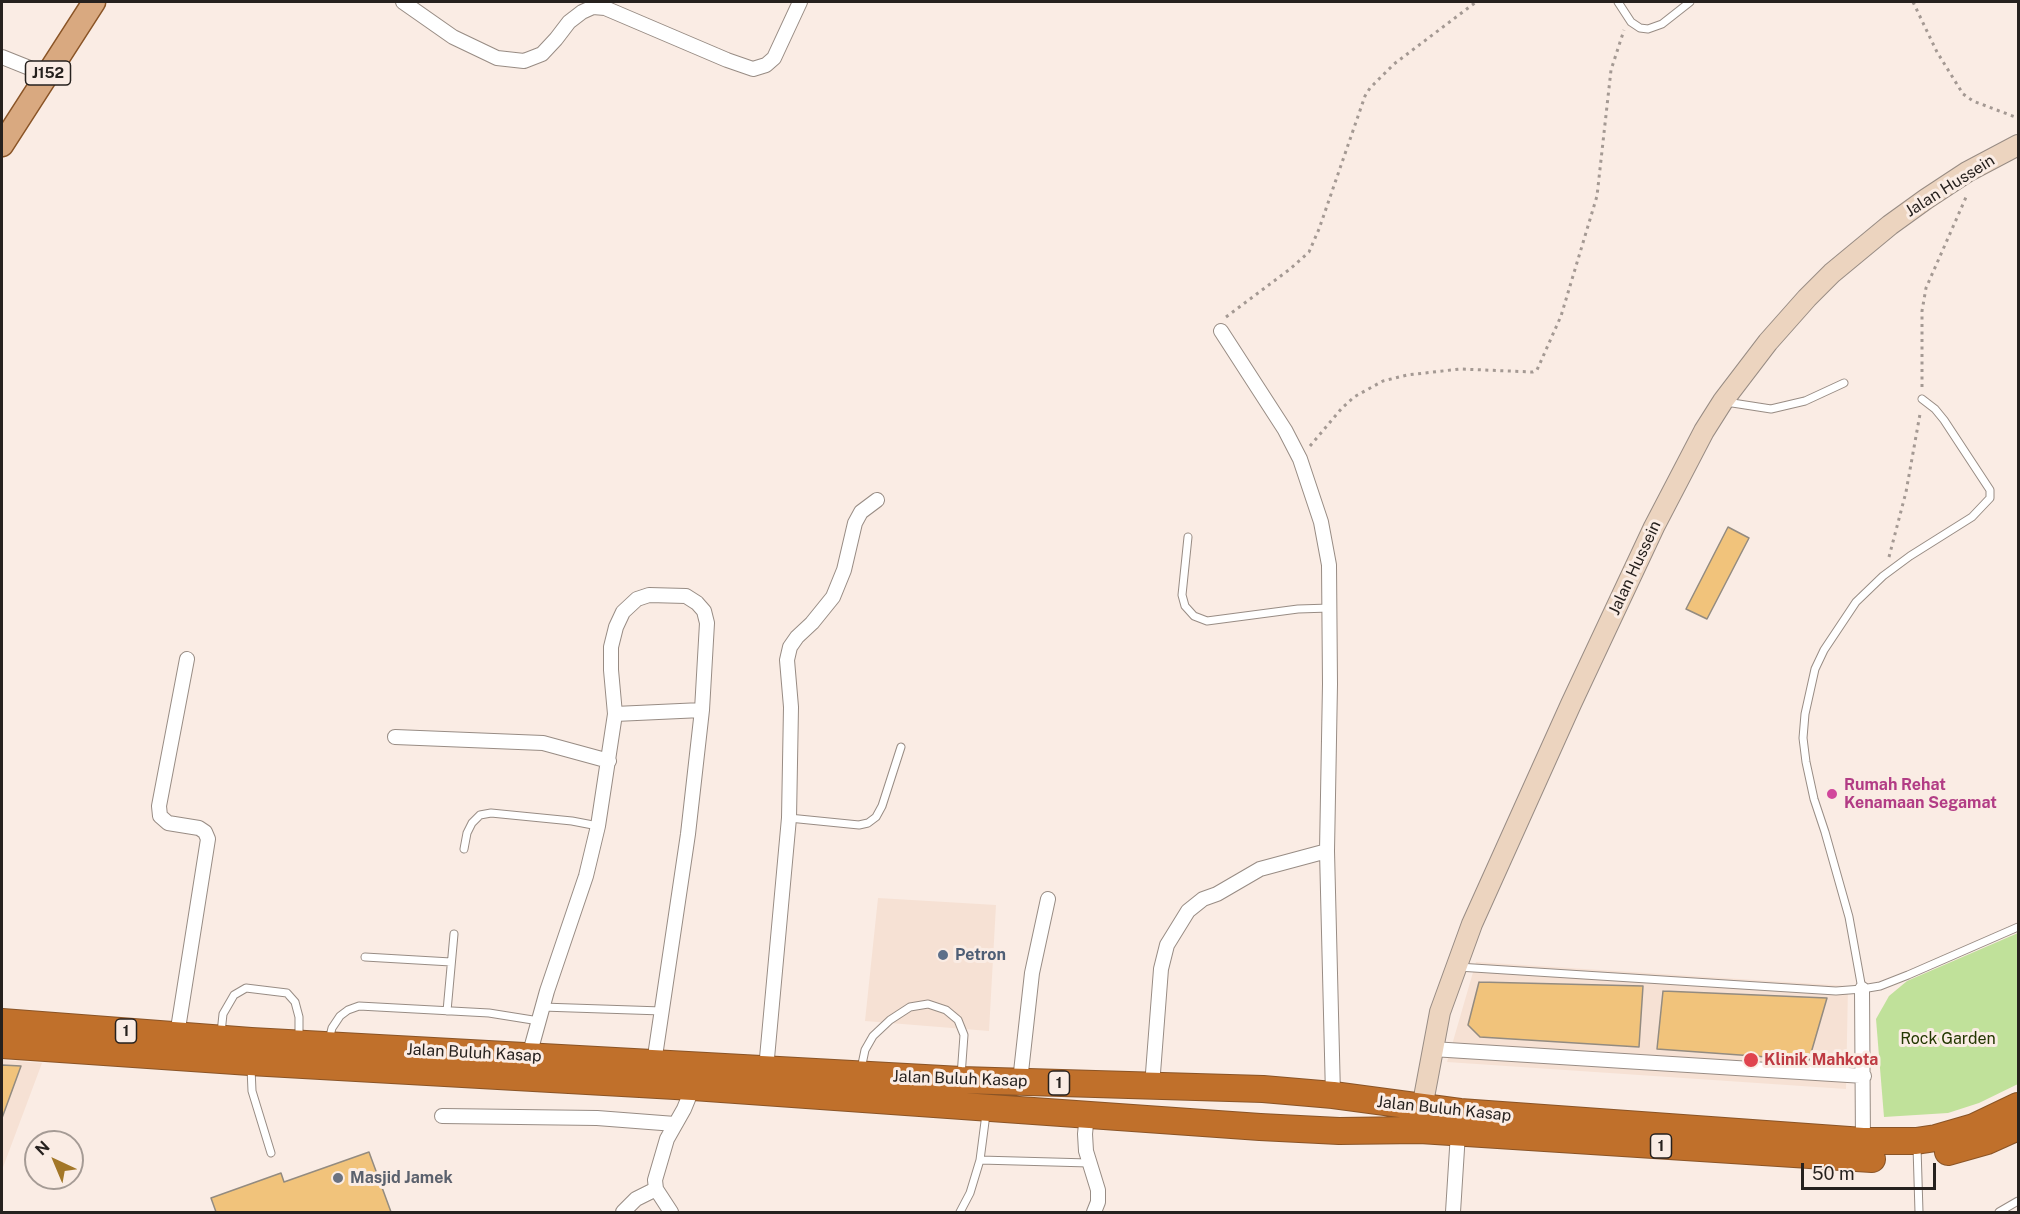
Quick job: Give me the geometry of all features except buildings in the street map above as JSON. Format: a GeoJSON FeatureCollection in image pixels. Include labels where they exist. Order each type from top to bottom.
{"type":"FeatureCollection","features":[{"type":"Feature","properties":{"kind":"highway","name":"Jalan Buluh Kasap"},"geometry":{"type":"LineString","coordinates":[[2,1022],[328,1045],[961,1080],[1263,1089],[1334,1095],[1422,1108],[1863,1150]]}},
{"type":"Feature","properties":{"kind":"highway","name":"Jalan Buluh Kasap"},"geometry":{"type":"LineString","coordinates":[[2,1045],[250,1062],[693,1087],[1339,1131],[1420,1130],[1863,1150],[1961,1149],[1988,1142],[2019,1127]]}},
{"type":"Feature","properties":{"kind":"highway"},"geometry":{"type":"LineString","coordinates":[[1260,1127],[1263,1089]]}},
{"type":"Feature","properties":{"kind":"highway","name":"Jalan Buluh Kasap"},"geometry":{"type":"LineString","coordinates":[[1917,1149],[1974,1127],[2019,1106]]}},
{"type":"Feature","properties":{"kind":"main road","name":"J152"},"geometry":{"type":"LineString","coordinates":[[2,145],[94,2]]}},
{"type":"Feature","properties":{"kind":"main road","name":"Jalan Hussein"},"geometry":{"type":"LineString","coordinates":[[1422,1108],[1440,1012],[1455,967],[1493,874],[1654,527],[1704,431],[1723,401],[1768,342],[1832,273],[1890,225],[1967,172],[2019,145]]}},
{"type":"Feature","properties":{"kind":"street"},"geometry":{"type":"LineString","coordinates":[[403,2],[453,37],[497,58],[524,61],[542,54],[569,22],[593,7],[605,8],[753,69],[766,66],[774,58],[800,2]]}},
{"type":"Feature","properties":{"kind":"street"},"geometry":{"type":"LineString","coordinates":[[2,57],[47,75]]}},
{"type":"Feature","properties":{"kind":"street"},"geometry":{"type":"LineString","coordinates":[[1221,331],[1285,430],[1300,459],[1321,522],[1329,565],[1327,851],[1334,1095]]}},
{"type":"Feature","properties":{"kind":"street"},"geometry":{"type":"LineString","coordinates":[[765,1069],[789,818],[791,707],[787,660],[790,647],[833,597],[844,570],[855,523],[861,512],[877,500]]}},
{"type":"Feature","properties":{"kind":"street"},"geometry":{"type":"LineString","coordinates":[[529,1056],[540,1014],[586,876],[598,826],[615,714],[611,648],[616,627],[623,612],[637,599],[649,595],[686,596],[704,611],[707,623],[702,710],[688,834],[654,1063]]}},
{"type":"Feature","properties":{"kind":"street"},"geometry":{"type":"LineString","coordinates":[[177,1035],[208,839],[205,832],[199,828],[168,823],[160,816],[159,806],[187,659]]}},
{"type":"Feature","properties":{"kind":"street"},"geometry":{"type":"LineString","coordinates":[[615,714],[702,710]]}},
{"type":"Feature","properties":{"kind":"street"},"geometry":{"type":"LineString","coordinates":[[395,737],[543,743],[609,761]]}},
{"type":"Feature","properties":{"kind":"street"},"geometry":{"type":"LineString","coordinates":[[1152,1086],[1161,969],[1167,945],[1188,911],[1203,899],[1217,894],[1260,869],[1327,851]]}},
{"type":"Feature","properties":{"kind":"street"},"geometry":{"type":"LineString","coordinates":[[1020,1081],[1032,972],[1048,899]]}},
{"type":"Feature","properties":{"kind":"street"},"geometry":{"type":"LineString","coordinates":[[1862,989],[1863,1150]]}},
{"type":"Feature","properties":{"kind":"street"},"geometry":{"type":"LineString","coordinates":[[1432,1049],[1864,1076]]}},
{"type":"Feature","properties":{"kind":"street"},"geometry":{"type":"LineString","coordinates":[[671,1212],[657,1190],[655,1180],[659,1163],[693,1087]]}},
{"type":"Feature","properties":{"kind":"street"},"geometry":{"type":"LineString","coordinates":[[1087,1114],[1085,1134],[1089,1163],[1098,1190],[1098,1202],[1094,1212]]}},
{"type":"Feature","properties":{"kind":"street"},"geometry":{"type":"LineString","coordinates":[[442,1116],[597,1118],[675,1124]]}},
{"type":"Feature","properties":{"kind":"street"},"geometry":{"type":"LineString","coordinates":[[1453,1212],[1458,1133]]}},
{"type":"Feature","properties":{"kind":"street"},"geometry":{"type":"LineString","coordinates":[[623,1212],[636,1199],[657,1190]]}},
{"type":"Feature","properties":{"kind":"lane"},"geometry":{"type":"LineString","coordinates":[[1618,2],[1631,22],[1640,28],[1648,29],[1662,24],[1690,2]]}},
{"type":"Feature","properties":{"kind":"lane"},"geometry":{"type":"LineString","coordinates":[[1723,401],[1771,409],[1805,401],[1844,383]]}},
{"type":"Feature","properties":{"kind":"lane"},"geometry":{"type":"LineString","coordinates":[[1862,989],[1849,917],[1814,799],[1803,738],[1815,669],[1824,650],[1856,602],[1883,576],[1972,517],[1985,506],[1990,498],[1990,490],[1944,420],[1922,399]]}},
{"type":"Feature","properties":{"kind":"lane"},"geometry":{"type":"LineString","coordinates":[[1188,537],[1182,595],[1185,606],[1194,616],[1208,621],[1298,609],[1330,608]]}},
{"type":"Feature","properties":{"kind":"lane"},"geometry":{"type":"LineString","coordinates":[[789,818],[859,825],[868,823],[876,817],[882,806],[901,747]]}},
{"type":"Feature","properties":{"kind":"lane"},"geometry":{"type":"LineString","coordinates":[[464,849],[467,833],[472,823],[480,815],[491,813],[572,821],[598,826]]}},
{"type":"Feature","properties":{"kind":"lane"},"geometry":{"type":"LineString","coordinates":[[1455,967],[1836,991],[1880,986],[2019,927]]}},
{"type":"Feature","properties":{"kind":"lane"},"geometry":{"type":"LineString","coordinates":[[447,1011],[454,934]]}},
{"type":"Feature","properties":{"kind":"lane"},"geometry":{"type":"LineString","coordinates":[[365,957],[451,962]]}},
{"type":"Feature","properties":{"kind":"lane"},"geometry":{"type":"LineString","coordinates":[[220,1038],[223,1014],[234,995],[246,988],[287,993],[296,1002],[299,1017],[299,1043]]}},
{"type":"Feature","properties":{"kind":"lane"},"geometry":{"type":"LineString","coordinates":[[859,1074],[865,1050],[873,1036],[890,1020],[910,1007],[928,1004],[946,1010],[958,1020],[964,1035],[961,1080]]}},
{"type":"Feature","properties":{"kind":"lane"},"geometry":{"type":"LineString","coordinates":[[328,1045],[332,1028],[340,1016],[358,1006],[540,1014],[662,1011]]}},
{"type":"Feature","properties":{"kind":"lane"},"geometry":{"type":"LineString","coordinates":[[250,1062],[252,1091],[271,1153]]}},
{"type":"Feature","properties":{"kind":"lane"},"geometry":{"type":"LineString","coordinates":[[960,1212],[970,1193],[980,1160],[986,1108]]}},
{"type":"Feature","properties":{"kind":"lane"},"geometry":{"type":"LineString","coordinates":[[1917,1149],[1919,1212]]}},
{"type":"Feature","properties":{"kind":"lane"},"geometry":{"type":"LineString","coordinates":[[980,1160],[1089,1163]]}},
{"type":"Feature","properties":{"kind":"lane"},"geometry":{"type":"LineString","coordinates":[[1999,1212],[2018,1201]]}},
{"type":"Feature","properties":{"kind":"lane"},"geometry":{"type":"LineString","coordinates":[[2011,1212],[2018,1201]]}},
{"type":"Feature","properties":{"kind":"path"},"geometry":{"type":"LineString","coordinates":[[1221,331],[1220,324],[1224,318],[1290,269],[1308,252],[1319,229],[1365,96],[1370,88],[1394,64],[1476,2]]}},
{"type":"Feature","properties":{"kind":"path"},"geometry":{"type":"LineString","coordinates":[[1913,2],[1937,52],[1963,94],[1972,101],[2019,118]]}},
{"type":"Feature","properties":{"kind":"path"},"geometry":{"type":"LineString","coordinates":[[1300,459],[1342,408],[1354,397],[1383,381],[1407,375],[1460,369],[1533,372],[1537,370],[1561,316],[1597,196],[1611,70],[1623,31],[1631,22]]}},
{"type":"Feature","properties":{"kind":"path"},"geometry":{"type":"LineString","coordinates":[[1883,576],[1906,492],[1922,399],[1922,311],[1926,288],[1966,199],[1970,184],[1967,172]]}},
{"type":"Feature","properties":{"kind":"shaded area"},"geometry":{"type":"Polygon","coordinates":[[[878,898],[996,905],[989,1031],[865,1021],[878,898]]]}},
{"type":"Feature","properties":{"kind":"shaded area"},"geometry":{"type":"Polygon","coordinates":[[[1476,962],[1848,986],[1846,1089],[1447,1062],[1476,962]]]}},
{"type":"Feature","properties":{"kind":"shaded area"},"geometry":{"type":"Polygon","coordinates":[[[2,1060],[42,1063],[2,1170],[2,1060]]]}},
{"type":"Feature","properties":{"kind":"green space","name":"Rock Garden"},"geometry":{"type":"Polygon","coordinates":[[[2018,933],[2018,1084],[1979,1103],[1948,1113],[1884,1117],[1876,1019],[1889,996],[1907,981],[2018,933]]]}},
{"type":"Feature","properties":{"kind":"place","name":"Rumah Rehat Kenamaan Segamat"},"geometry":{"type":"Point","coordinates":[1832,794]}},
{"type":"Feature","properties":{"kind":"place","name":"Petron"},"geometry":{"type":"Point","coordinates":[943,955]}},
{"type":"Feature","properties":{"kind":"place","name":"Klinik Mahkota"},"geometry":{"type":"Point","coordinates":[1751,1060]}},
{"type":"Feature","properties":{"kind":"place","name":"Masjid Jamek"},"geometry":{"type":"Point","coordinates":[338,1178]}}]}
